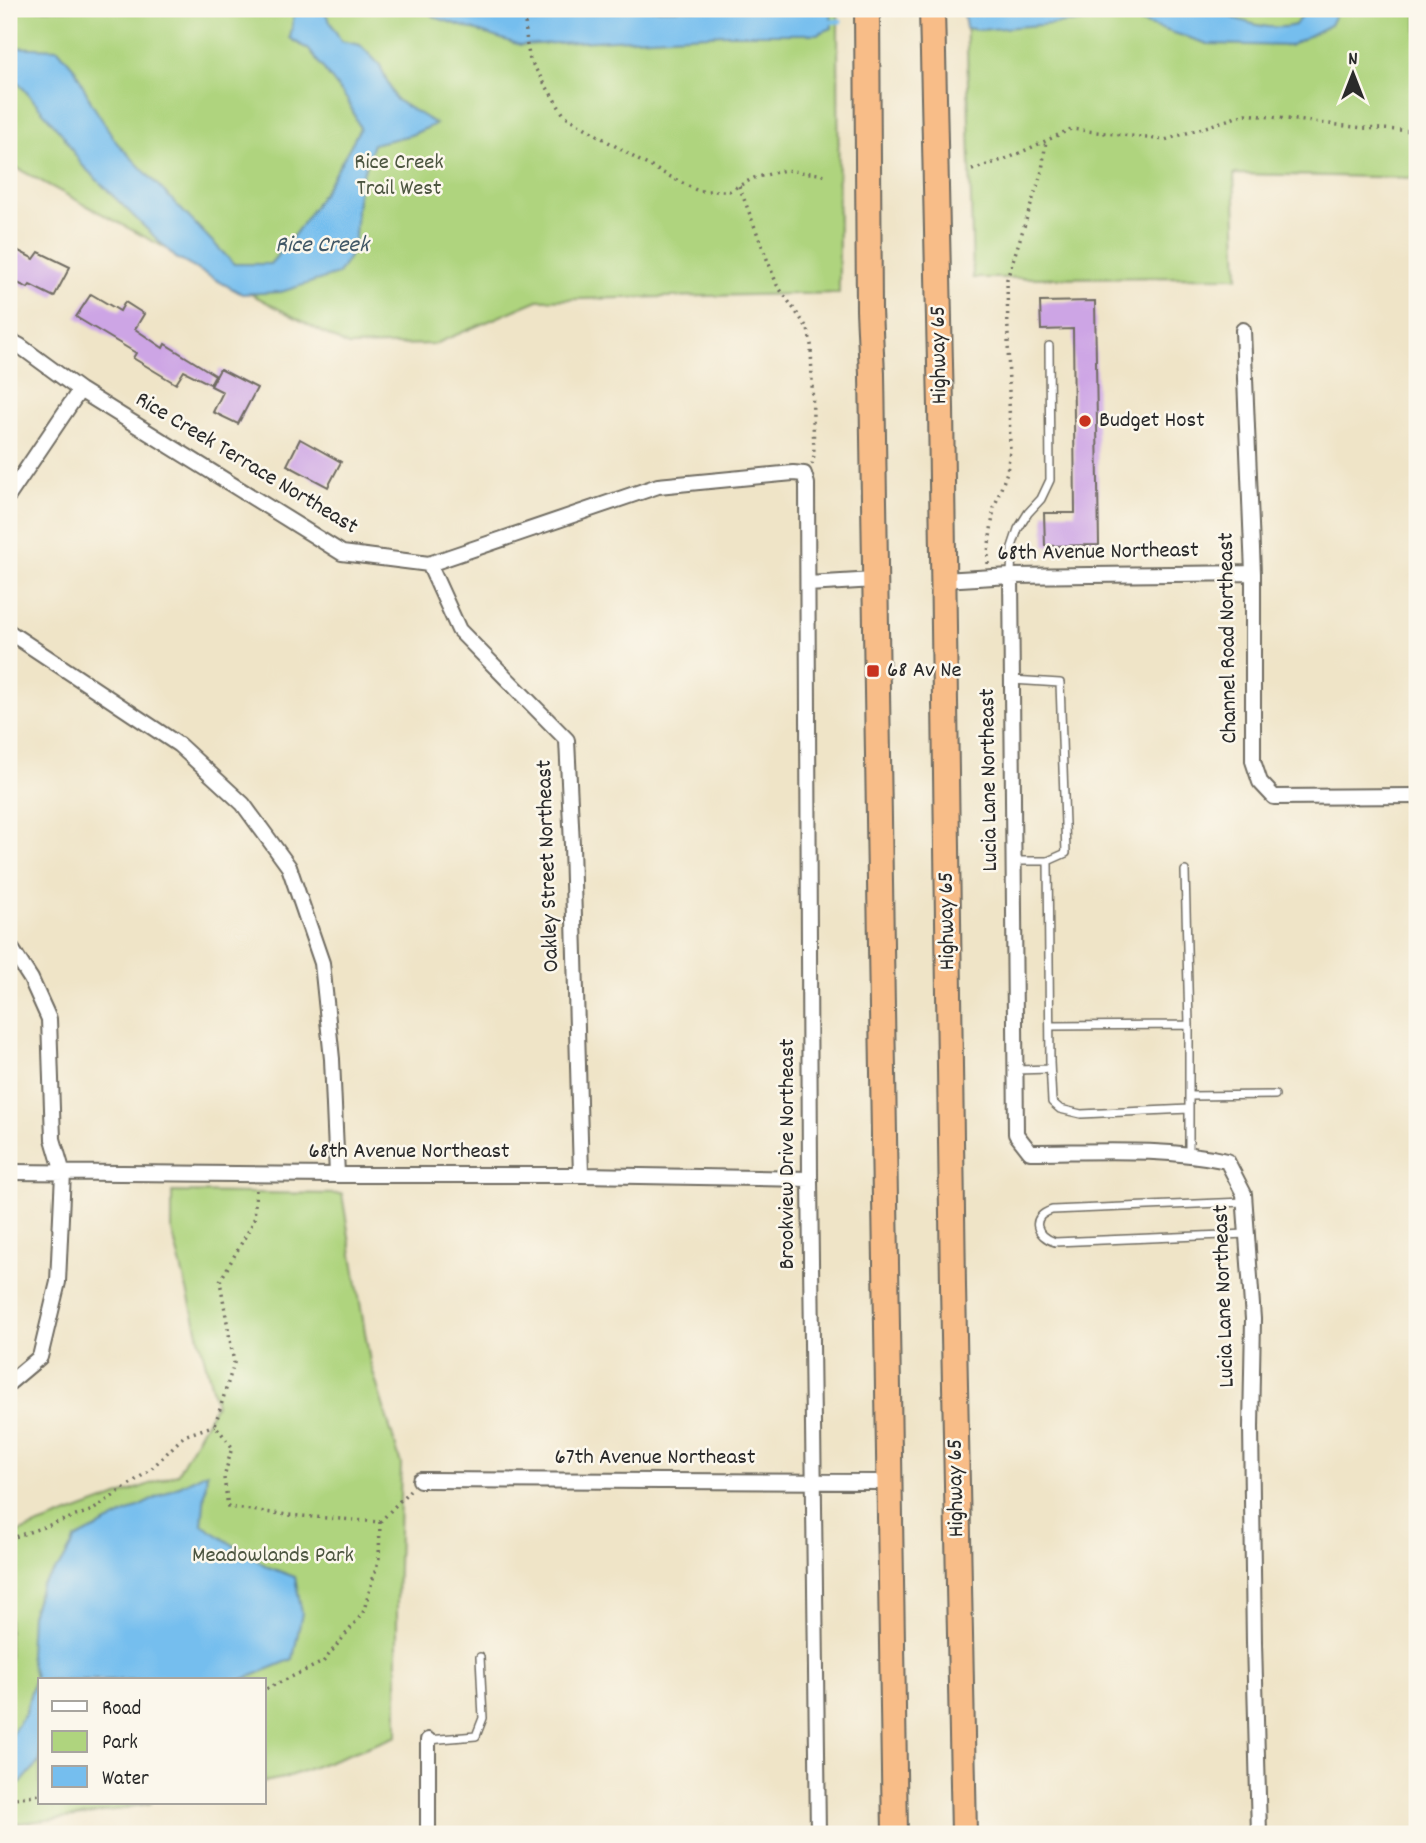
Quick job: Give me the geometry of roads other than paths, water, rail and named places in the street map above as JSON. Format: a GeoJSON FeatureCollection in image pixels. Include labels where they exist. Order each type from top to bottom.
{"type":"FeatureCollection","features":[{"type":"Feature","properties":{"kind":"highway"},"geometry":{"type":"LineString","coordinates":[[867,9],[869,297],[895,1834]]}},
{"type":"Feature","properties":{"kind":"highway","name":"Highway 65"},"geometry":{"type":"LineString","coordinates":[[932,9],[964,1834]]}},
{"type":"Feature","properties":{"kind":"street","name":"Channel Road Northeast"},"geometry":{"type":"LineString","coordinates":[[1243,330],[1253,573],[1253,761],[1260,782],[1274,797],[1417,796]]}},
{"type":"Feature","properties":{"kind":"street","name":"Rice Creek Terrace Northeast"},"geometry":{"type":"LineString","coordinates":[[9,340],[80,390],[342,553],[429,564],[658,486],[804,474]]}},
{"type":"Feature","properties":{"kind":"street"},"geometry":{"type":"LineString","coordinates":[[9,495],[80,390]]}},
{"type":"Feature","properties":{"kind":"street","name":"Brookview Drive Northeast"},"geometry":{"type":"LineString","coordinates":[[804,474],[807,484],[810,1179],[818,1834]]}},
{"type":"Feature","properties":{"kind":"street","name":"Oakley Street Northeast"},"geometry":{"type":"LineString","coordinates":[[429,564],[459,630],[567,740],[581,1175]]}},
{"type":"Feature","properties":{"kind":"street","name":"68th Avenue Northeast"},"geometry":{"type":"LineString","coordinates":[[943,579],[1253,573]]}},
{"type":"Feature","properties":{"kind":"street","name":"Lucia Lane Northeast"},"geometry":{"type":"LineString","coordinates":[[1010,576],[1016,1134],[1030,1153],[1166,1152],[1227,1161],[1244,1194],[1252,1319],[1251,1427],[1259,1834]]}},
{"type":"Feature","properties":{"kind":"street"},"geometry":{"type":"LineString","coordinates":[[808,584],[874,580]]}},
{"type":"Feature","properties":{"kind":"street"},"geometry":{"type":"LineString","coordinates":[[9,632],[179,745],[243,804],[289,867],[322,962],[332,1059],[337,1175]]}},
{"type":"Feature","properties":{"kind":"street"},"geometry":{"type":"LineString","coordinates":[[9,945],[31,979],[49,1019],[53,1139],[63,1173],[58,1282],[40,1357],[9,1383]]}},
{"type":"Feature","properties":{"kind":"street","name":"68th Avenue Northeast"},"geometry":{"type":"LineString","coordinates":[[9,1172],[810,1179]]}},
{"type":"Feature","properties":{"kind":"street","name":"67th Avenue Northeast"},"geometry":{"type":"LineString","coordinates":[[420,1480],[889,1482]]}},
{"type":"Feature","properties":{"kind":"street"},"geometry":{"type":"LineString","coordinates":[[428,1740],[428,1834]]}},
{"type":"Feature","properties":{"kind":"lane"},"geometry":{"type":"LineString","coordinates":[[1010,576],[1012,547],[1018,529],[1041,499],[1050,481],[1049,346]]}},
{"type":"Feature","properties":{"kind":"lane"},"geometry":{"type":"LineString","coordinates":[[1012,680],[1060,683],[1066,853],[1048,862],[1013,862]]}},
{"type":"Feature","properties":{"kind":"lane"},"geometry":{"type":"LineString","coordinates":[[1048,862],[1052,1102],[1060,1109],[1081,1114],[1189,1109]]}},
{"type":"Feature","properties":{"kind":"lane"},"geometry":{"type":"LineString","coordinates":[[1185,870],[1189,1154]]}},
{"type":"Feature","properties":{"kind":"lane"},"geometry":{"type":"LineString","coordinates":[[1049,1026],[1189,1025]]}},
{"type":"Feature","properties":{"kind":"lane"},"geometry":{"type":"LineString","coordinates":[[1015,1070],[1050,1069]]}},
{"type":"Feature","properties":{"kind":"lane"},"geometry":{"type":"LineString","coordinates":[[1189,1096],[1275,1095]]}},
{"type":"Feature","properties":{"kind":"lane"},"geometry":{"type":"LineString","coordinates":[[1245,1202],[1052,1210],[1040,1217],[1037,1227],[1046,1239],[1055,1242],[1247,1234]]}},
{"type":"Feature","properties":{"kind":"lane"},"geometry":{"type":"LineString","coordinates":[[428,1740],[476,1737],[483,1718],[480,1657]]}},
{"type":"Feature","properties":{"kind":"water","name":"Rice Creek"},"geometry":{"type":"Polygon","coordinates":[[[295,9],[323,9],[341,41],[360,45],[380,65],[395,99],[436,124],[411,135],[373,144],[359,185],[354,249],[338,274],[281,292],[242,294],[176,258],[81,164],[63,135],[17,81],[9,80],[9,47],[58,49],[75,69],[92,104],[117,143],[234,264],[270,264],[319,199],[360,128],[348,101],[309,50],[290,38],[295,9]]]}},
{"type":"Feature","properties":{"kind":"water"},"geometry":{"type":"Polygon","coordinates":[[[423,9],[521,9],[538,13],[614,9],[831,9],[832,28],[817,34],[727,34],[520,45],[437,18],[423,9]]]}},
{"type":"Feature","properties":{"kind":"water"},"geometry":{"type":"Polygon","coordinates":[[[963,9],[1211,9],[1252,24],[1284,27],[1295,25],[1306,9],[1338,9],[1330,25],[1289,46],[1208,44],[1127,18],[980,30],[966,28],[963,9]]]}},
{"type":"Feature","properties":{"kind":"water"},"geometry":{"type":"Polygon","coordinates":[[[207,1472],[202,1525],[268,1567],[295,1577],[302,1613],[293,1659],[247,1678],[38,1678],[38,1763],[21,1783],[9,1771],[9,1738],[25,1713],[35,1677],[29,1655],[31,1615],[41,1585],[62,1563],[75,1539],[207,1472]]]}},
{"type":"Feature","properties":{"kind":"waterway","name":"Rice Creek"},"geometry":{"type":"LineString","coordinates":[[826,22],[840,21]]}},
{"type":"Feature","properties":{"kind":"place","name":"Budget Host"},"geometry":{"type":"Point","coordinates":[1085,421]}},
{"type":"Feature","properties":{"kind":"place","name":"68 Av Ne"},"geometry":{"type":"Point","coordinates":[873,671]}},
{"type":"Feature","properties":{"kind":"park label","name":"Rice Creek Trail West"},"geometry":{"type":"Point","coordinates":[399,176]}},
{"type":"Feature","properties":{"kind":"park label","name":"Meadowlands Park"},"geometry":{"type":"Point","coordinates":[273,1556]}}]}
